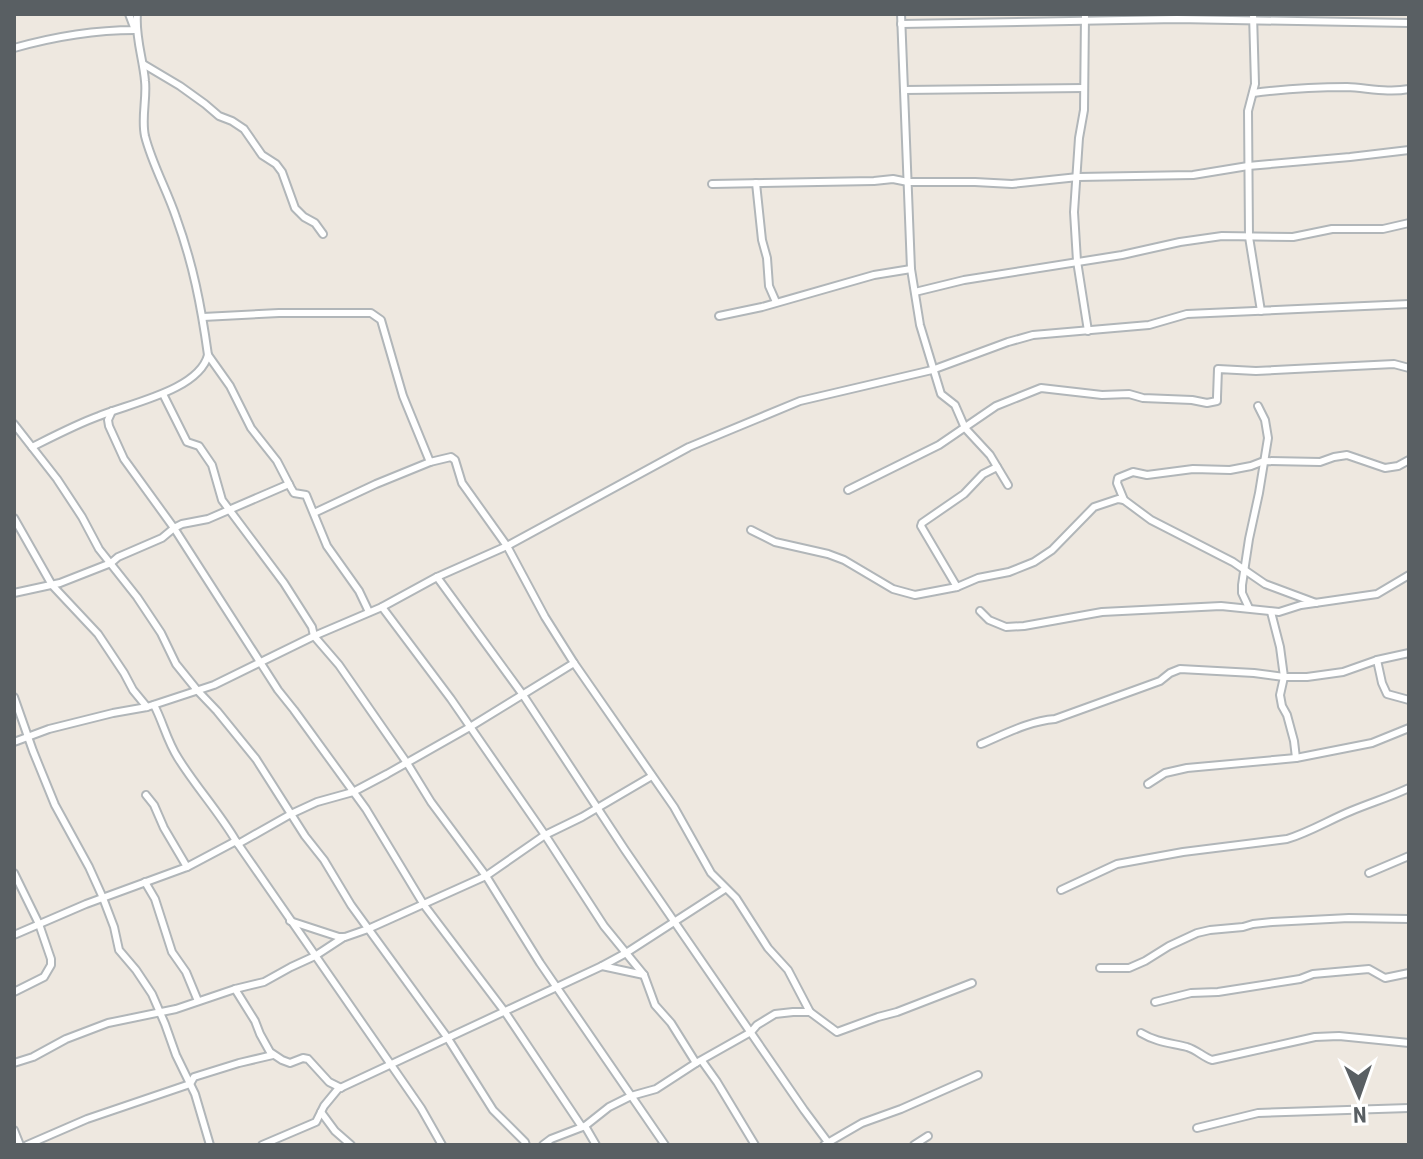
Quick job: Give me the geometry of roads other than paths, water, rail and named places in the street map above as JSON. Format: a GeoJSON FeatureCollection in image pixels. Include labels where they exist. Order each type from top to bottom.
{"type":"FeatureCollection","features":[{"type":"Feature","properties":{"kind":"street"},"geometry":{"type":"LineString","coordinates":[[32,447],[99,416],[163,394],[198,374],[206,364],[208,355],[194,272],[176,215],[146,139],[143,64],[129,14]]}},
{"type":"Feature","properties":{"kind":"street"},"geometry":{"type":"LineString","coordinates":[[135,30],[137,14]]}},
{"type":"Feature","properties":{"kind":"street"},"geometry":{"type":"LineString","coordinates":[[901,14],[911,269],[916,307],[941,394],[955,405],[965,428],[990,455],[1008,485]]}},
{"type":"Feature","properties":{"kind":"street"},"geometry":{"type":"LineString","coordinates":[[901,24],[1085,17],[1253,17],[1409,23]]}},
{"type":"Feature","properties":{"kind":"street"},"geometry":{"type":"LineString","coordinates":[[1085,17],[1084,88],[1074,212],[1077,261],[1088,331]]}},
{"type":"Feature","properties":{"kind":"street"},"geometry":{"type":"LineString","coordinates":[[1253,17],[1255,84],[1248,111],[1249,237],[1261,311]]}},
{"type":"Feature","properties":{"kind":"street"},"geometry":{"type":"LineString","coordinates":[[14,48],[63,37],[135,30]]}},
{"type":"Feature","properties":{"kind":"street"},"geometry":{"type":"LineString","coordinates":[[143,64],[180,86],[219,116],[244,129],[262,155],[282,172],[295,208],[315,223],[323,234]]}},
{"type":"Feature","properties":{"kind":"street"},"geometry":{"type":"LineString","coordinates":[[1253,93],[1348,87],[1409,89]]}},
{"type":"Feature","properties":{"kind":"street"},"geometry":{"type":"LineString","coordinates":[[904,90],[1084,88]]}},
{"type":"Feature","properties":{"kind":"street"},"geometry":{"type":"LineString","coordinates":[[712,184],[885,179],[1012,184],[1078,177],[1193,175],[1248,166],[1409,150]]}},
{"type":"Feature","properties":{"kind":"street"},"geometry":{"type":"LineString","coordinates":[[756,183],[769,286],[776,302]]}},
{"type":"Feature","properties":{"kind":"street"},"geometry":{"type":"LineString","coordinates":[[915,292],[978,277],[1222,236],[1293,237],[1332,229],[1383,229],[1409,223]]}},
{"type":"Feature","properties":{"kind":"street"},"geometry":{"type":"LineString","coordinates":[[719,316],[874,275],[911,269]]}},
{"type":"Feature","properties":{"kind":"street"},"geometry":{"type":"LineString","coordinates":[[14,742],[49,729],[151,706],[214,685],[507,546],[689,447],[800,401],[932,370],[1033,335],[1149,325],[1187,314],[1409,304]]}},
{"type":"Feature","properties":{"kind":"street"},"geometry":{"type":"LineString","coordinates":[[203,317],[371,313],[381,320],[403,396],[430,462]]}},
{"type":"Feature","properties":{"kind":"street"},"geometry":{"type":"LineString","coordinates":[[208,355],[230,386],[251,428],[277,461],[294,493],[306,495],[327,546],[359,591],[369,612]]}},
{"type":"Feature","properties":{"kind":"street"},"geometry":{"type":"LineString","coordinates":[[848,490],[939,445],[996,406],[1041,388],[1213,403],[1217,401],[1218,369],[1293,370],[1381,364],[1409,368]]}},
{"type":"Feature","properties":{"kind":"street"},"geometry":{"type":"LineString","coordinates":[[163,394],[187,442],[199,446],[212,465],[222,500],[284,583],[312,627],[314,636],[339,665],[431,802],[486,876],[556,987],[665,1145]]}},
{"type":"Feature","properties":{"kind":"street"},"geometry":{"type":"LineString","coordinates":[[1249,608],[1242,593],[1268,438],[1265,420],[1258,406]]}},
{"type":"Feature","properties":{"kind":"street"},"geometry":{"type":"LineString","coordinates":[[112,411],[109,426],[124,459],[174,528],[278,690],[366,809],[424,905],[505,1012],[596,1145]]}},
{"type":"Feature","properties":{"kind":"street"},"geometry":{"type":"LineString","coordinates":[[14,424],[57,479],[99,549],[137,597],[161,633],[176,664],[256,759],[351,905],[447,1037],[493,1110],[526,1145]]}},
{"type":"Feature","properties":{"kind":"street"},"geometry":{"type":"LineString","coordinates":[[1124,500],[1118,478],[1133,472],[1147,475],[1193,469],[1230,470],[1264,461],[1320,462],[1347,455],[1385,468],[1409,460]]}},
{"type":"Feature","properties":{"kind":"street"},"geometry":{"type":"LineString","coordinates":[[314,513],[359,491],[430,462],[451,457],[455,460],[462,483],[507,546],[574,663],[674,807],[711,873],[736,898],[768,948],[788,970],[810,1012],[837,1032],[972,983]]}},
{"type":"Feature","properties":{"kind":"street"},"geometry":{"type":"LineString","coordinates":[[957,587],[922,523],[964,494],[983,474],[997,467]]}},
{"type":"Feature","properties":{"kind":"street"},"geometry":{"type":"LineString","coordinates":[[14,593],[52,585],[111,563],[162,538],[182,524],[208,519],[289,484]]}},
{"type":"Feature","properties":{"kind":"street"},"geometry":{"type":"LineString","coordinates":[[751,530],[775,542],[844,560],[893,589],[915,595],[957,587],[1034,562],[1052,550],[1094,507],[1118,499],[1265,584],[1316,603]]}},
{"type":"Feature","properties":{"kind":"street"},"geometry":{"type":"LineString","coordinates":[[14,518],[52,585],[98,634],[133,690],[151,706],[176,756],[196,787],[224,821],[391,1064],[442,1145]]}},
{"type":"Feature","properties":{"kind":"street"},"geometry":{"type":"LineString","coordinates":[[980,611],[989,620],[1006,627],[1102,612],[1191,607],[1279,612],[1377,594],[1409,575]]}},
{"type":"Feature","properties":{"kind":"street"},"geometry":{"type":"LineString","coordinates":[[437,577],[523,695],[828,1144],[862,1123],[978,1075]]}},
{"type":"Feature","properties":{"kind":"street"},"geometry":{"type":"LineString","coordinates":[[382,607],[470,727],[604,926],[644,975],[655,1005],[717,1082],[755,1145]]}},
{"type":"Feature","properties":{"kind":"street"},"geometry":{"type":"LineString","coordinates":[[1271,612],[1284,677],[1280,695],[1296,758]]}},
{"type":"Feature","properties":{"kind":"street"},"geometry":{"type":"LineString","coordinates":[[981,744],[1022,726],[1055,719],[1160,681],[1180,669],[1307,677],[1343,672],[1409,653]]}},
{"type":"Feature","properties":{"kind":"street"},"geometry":{"type":"LineString","coordinates":[[1377,660],[1387,694],[1409,700]]}},
{"type":"Feature","properties":{"kind":"street"},"geometry":{"type":"LineString","coordinates":[[14,935],[187,867],[317,802],[353,792],[470,727],[574,663]]}},
{"type":"Feature","properties":{"kind":"street"},"geometry":{"type":"LineString","coordinates":[[14,697],[59,815],[103,898],[119,950],[136,970],[160,1012],[195,1094],[210,1145]]}},
{"type":"Feature","properties":{"kind":"street"},"geometry":{"type":"LineString","coordinates":[[1148,784],[1165,773],[1187,768],[1296,758],[1372,743],[1409,728]]}},
{"type":"Feature","properties":{"kind":"street"},"geometry":{"type":"LineString","coordinates":[[14,1063],[108,1023],[176,1009],[264,982],[345,937],[486,876],[545,835],[652,776]]}},
{"type":"Feature","properties":{"kind":"street"},"geometry":{"type":"LineString","coordinates":[[1061,890],[1117,864],[1287,839],[1310,832],[1349,811],[1409,788]]}},
{"type":"Feature","properties":{"kind":"street"},"geometry":{"type":"LineString","coordinates":[[146,795],[187,867]]}},
{"type":"Feature","properties":{"kind":"street"},"geometry":{"type":"LineString","coordinates":[[1369,873],[1409,856]]}},
{"type":"Feature","properties":{"kind":"street"},"geometry":{"type":"LineString","coordinates":[[14,873],[51,955],[51,965],[44,977],[14,992]]}},
{"type":"Feature","properties":{"kind":"street"},"geometry":{"type":"LineString","coordinates":[[145,882],[155,899],[172,952],[186,972],[198,1001]]}},
{"type":"Feature","properties":{"kind":"street"},"geometry":{"type":"LineString","coordinates":[[262,1145],[316,1122],[329,1100],[341,1088],[602,966],[725,889]]}},
{"type":"Feature","properties":{"kind":"street"},"geometry":{"type":"LineString","coordinates":[[1100,968],[1129,968],[1169,946],[1210,930],[1272,922],[1409,919]]}},
{"type":"Feature","properties":{"kind":"street"},"geometry":{"type":"LineString","coordinates":[[290,921],[345,937]]}},
{"type":"Feature","properties":{"kind":"street"},"geometry":{"type":"LineString","coordinates":[[602,966],[644,975]]}},
{"type":"Feature","properties":{"kind":"street"},"geometry":{"type":"LineString","coordinates":[[1155,1002],[1178,995],[1218,992],[1300,979],[1313,974],[1369,969],[1385,978],[1409,973]]}},
{"type":"Feature","properties":{"kind":"street"},"geometry":{"type":"LineString","coordinates":[[235,989],[273,1055],[290,1063],[308,1059],[329,1082],[341,1088]]}},
{"type":"Feature","properties":{"kind":"street"},"geometry":{"type":"LineString","coordinates":[[543,1145],[583,1126],[631,1096],[656,1089],[751,1032],[775,1014],[810,1012]]}},
{"type":"Feature","properties":{"kind":"street"},"geometry":{"type":"LineString","coordinates":[[1141,1033],[1171,1045],[1192,1049],[1207,1060],[1315,1037],[1339,1036],[1409,1043]]}},
{"type":"Feature","properties":{"kind":"street"},"geometry":{"type":"LineString","coordinates":[[27,1145],[87,1119],[190,1084],[194,1077],[273,1055]]}},
{"type":"Feature","properties":{"kind":"street"},"geometry":{"type":"LineString","coordinates":[[1197,1128],[1258,1113],[1409,1108]]}},
{"type":"Feature","properties":{"kind":"street"},"geometry":{"type":"LineString","coordinates":[[321,1112],[335,1131],[351,1145]]}},
{"type":"Feature","properties":{"kind":"street"},"geometry":{"type":"LineString","coordinates":[[14,1130],[20,1145]]}},
{"type":"Feature","properties":{"kind":"street"},"geometry":{"type":"LineString","coordinates":[[914,1145],[928,1136]]}}]}
